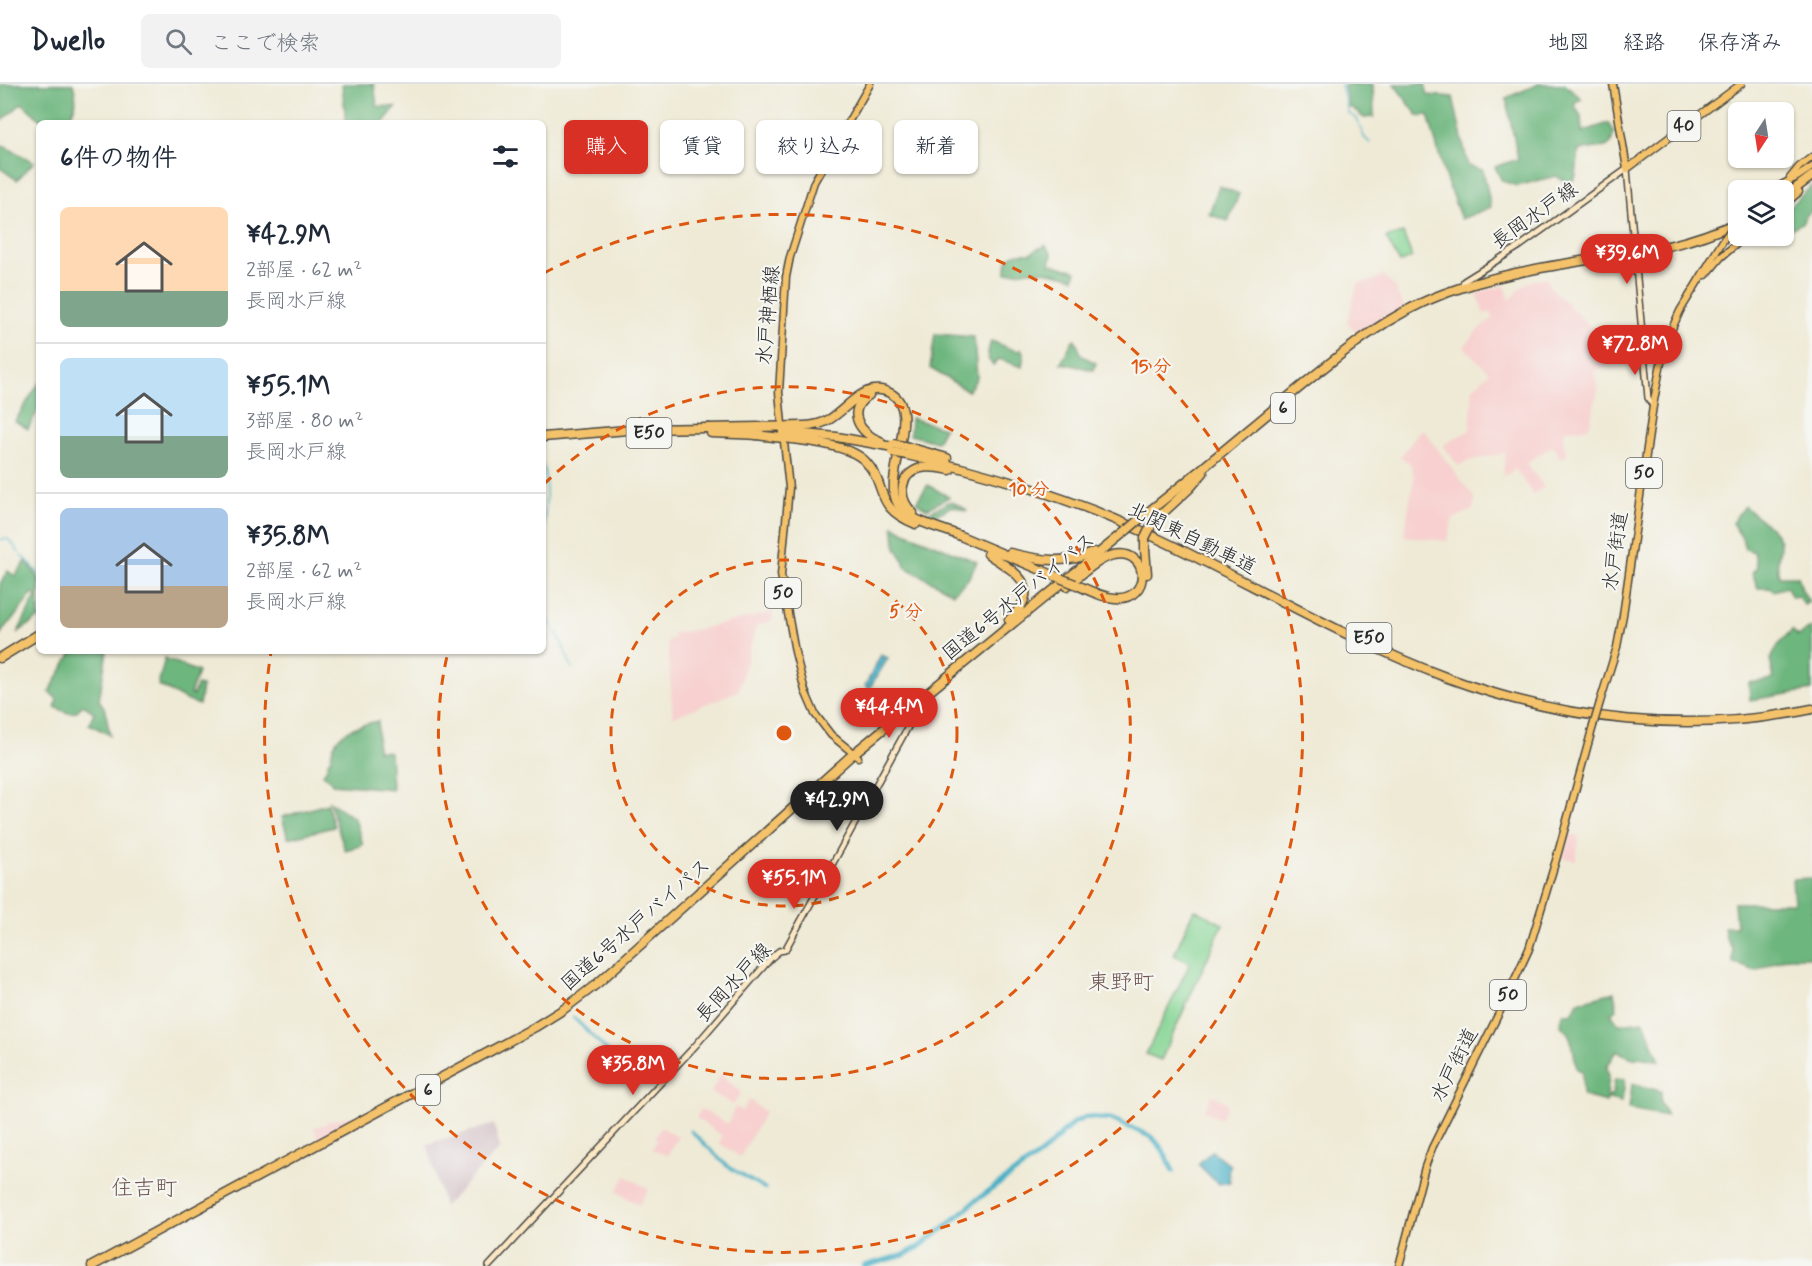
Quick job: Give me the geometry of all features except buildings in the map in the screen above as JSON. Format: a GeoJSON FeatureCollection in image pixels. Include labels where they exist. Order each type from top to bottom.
{"type":"FeatureCollection","features":[{"type":"Feature","properties":{"kind":"highway"},"geometry":{"type":"LineString","coordinates":[[1794,194],[1812,176]]}},
{"type":"Feature","properties":{"kind":"highway"},"geometry":{"type":"LineString","coordinates":[[1794,190],[1812,182]]}},
{"type":"Feature","properties":{"kind":"highway","name":"国道6号水戸バイパス"},"geometry":{"type":"LineString","coordinates":[[1147,520],[1353,345],[1416,306],[1461,288],[1524,271],[1636,256],[1693,241],[1728,225]]}},
{"type":"Feature","properties":{"kind":"highway","name":"国道6号水戸バイパス"},"geometry":{"type":"LineString","coordinates":[[92,1266],[526,1032],[564,1009],[598,983],[855,755],[1059,583],[1126,532],[1147,520],[1363,344],[1395,323],[1428,305],[1461,292],[1500,281],[1694,245],[1728,231]]}},
{"type":"Feature","properties":{"kind":"highway"},"geometry":{"type":"LineString","coordinates":[[706,428],[814,425],[832,418],[858,396],[875,390],[887,391],[897,399],[902,407],[903,432],[893,481],[895,498],[905,512],[915,519],[1059,583],[1107,596],[1125,597],[1134,593],[1140,586],[1142,570],[1139,563],[1131,557],[1112,555],[1059,583]]}},
{"type":"Feature","properties":{"kind":"highway"},"geometry":{"type":"LineString","coordinates":[[893,447],[870,436],[860,426],[857,418],[860,403],[875,393],[886,395],[895,402],[899,411],[900,432],[891,476],[891,489],[894,503],[912,522]]}},
{"type":"Feature","properties":{"kind":"highway","name":"北関東自動車道"},"geometry":{"type":"LineString","coordinates":[[546,437],[640,429],[706,428],[837,437],[908,450],[950,459],[1048,488],[1125,518],[1384,645],[1450,673],[1506,692],[1580,709],[1673,717],[1743,715],[1812,704]]}},
{"type":"Feature","properties":{"kind":"highway","name":"北関東自動車道"},"geometry":{"type":"LineString","coordinates":[[546,442],[640,434],[705,433],[893,447]]}},
{"type":"Feature","properties":{"kind":"highway"},"geometry":{"type":"LineString","coordinates":[[756,435],[820,443],[847,450],[865,461],[888,506],[902,518],[989,551],[1039,559],[1072,560],[1089,555],[1126,532]]}},
{"type":"Feature","properties":{"kind":"highway","name":"北関東自動車道"},"geometry":{"type":"LineString","coordinates":[[908,450],[1046,493],[1144,532],[1382,650],[1448,678],[1504,697],[1580,714],[1654,722],[1744,720],[1812,709]]}},
{"type":"Feature","properties":{"kind":"highway"},"geometry":{"type":"LineString","coordinates":[[923,521],[909,509],[903,501],[902,494],[902,486],[906,478],[920,469],[942,468],[1046,493]]}},
{"type":"Feature","properties":{"kind":"highway"},"geometry":{"type":"LineString","coordinates":[[1074,586],[1112,601],[1126,600],[1137,595],[1146,578],[1147,520]]}},
{"type":"Feature","properties":{"kind":"highway","name":"国道6号水戸バイパス"},"geometry":{"type":"LineString","coordinates":[[102,1266],[523,1039],[577,1005],[606,982],[855,755],[906,723],[914,707],[977,652],[1126,532]]}},
{"type":"Feature","properties":{"kind":"highway"},"geometry":{"type":"LineString","coordinates":[[977,652],[1017,613],[1026,595],[1019,575],[989,551]]}},
{"type":"Feature","properties":{"kind":"highway"},"geometry":{"type":"LineString","coordinates":[[0,658],[36,636]]}},
{"type":"Feature","properties":{"kind":"highway"},"geometry":{"type":"LineString","coordinates":[[0,664],[36,642]]}},
{"type":"Feature","properties":{"kind":"main road","name":"水戸神栖線"},"geometry":{"type":"LineString","coordinates":[[782,424],[779,392],[786,277],[789,263],[814,182],[870,84]]}},
{"type":"Feature","properties":{"kind":"main road"},"geometry":{"type":"LineString","coordinates":[[1613,84],[1627,169],[1647,387],[1653,406]]}},
{"type":"Feature","properties":{"kind":"main road","name":"40"},"geometry":{"type":"LineString","coordinates":[[1627,169],[1741,84]]}},
{"type":"Feature","properties":{"kind":"main road"},"geometry":{"type":"LineString","coordinates":[[1790,178],[1812,157]]}},
{"type":"Feature","properties":{"kind":"main road"},"geometry":{"type":"LineString","coordinates":[[1791,180],[1812,167]]}},
{"type":"Feature","properties":{"kind":"main road","name":"長岡水戸線"},"geometry":{"type":"LineString","coordinates":[[1461,288],[1464,281],[1520,246],[1627,169]]}},
{"type":"Feature","properties":{"kind":"main road"},"geometry":{"type":"LineString","coordinates":[[1699,282],[1728,233]]}},
{"type":"Feature","properties":{"kind":"main road"},"geometry":{"type":"LineString","coordinates":[[1699,282],[1734,246]]}},
{"type":"Feature","properties":{"kind":"main road","name":"水戸街道"},"geometry":{"type":"LineString","coordinates":[[1399,1266],[1432,1148],[1504,1003],[1532,940],[1602,703],[1623,615],[1653,406],[1664,352],[1680,311],[1699,282]]}},
{"type":"Feature","properties":{"kind":"main road"},"geometry":{"type":"LineString","coordinates":[[1647,387],[1652,390],[1656,387]]}},
{"type":"Feature","properties":{"kind":"main road","name":"50"},"geometry":{"type":"LineString","coordinates":[[784,442],[789,488],[780,573],[795,652],[805,691],[814,714],[829,733],[855,755]]}},
{"type":"Feature","properties":{"kind":"main road","name":"長岡水戸線"},"geometry":{"type":"LineString","coordinates":[[489,1266],[695,1046],[775,954],[785,950],[906,723]]}},
{"type":"Feature","properties":{"kind":"shaded area"},"geometry":{"type":"Polygon","coordinates":[[[1383,275],[1397,289],[1397,294],[1405,308],[1358,335],[1347,322],[1358,283],[1374,280],[1383,275]]]}},
{"type":"Feature","properties":{"kind":"shaded area"},"geometry":{"type":"Polygon","coordinates":[[[1547,277],[1549,286],[1592,328],[1589,332],[1601,328],[1606,344],[1617,342],[1614,334],[1638,326],[1640,351],[1595,371],[1598,390],[1589,428],[1565,430],[1563,439],[1567,455],[1561,459],[1553,446],[1526,463],[1544,487],[1533,495],[1515,469],[1502,477],[1506,453],[1467,461],[1458,466],[1443,445],[1470,430],[1473,388],[1489,373],[1464,347],[1477,331],[1493,318],[1491,312],[1484,314],[1477,293],[1505,285],[1510,300],[1530,281],[1547,277]]]}},
{"type":"Feature","properties":{"kind":"shaded area"},"geometry":{"type":"Polygon","coordinates":[[[1422,428],[1475,499],[1473,510],[1453,519],[1447,541],[1404,536],[1414,477],[1410,463],[1400,457],[1422,428]]]}},
{"type":"Feature","properties":{"kind":"shaded area"},"geometry":{"type":"Polygon","coordinates":[[[774,612],[772,621],[756,626],[738,691],[673,717],[667,640],[674,639],[673,633],[774,612]]]}},
{"type":"Feature","properties":{"kind":"shaded area"},"geometry":{"type":"Polygon","coordinates":[[[938,699],[947,709],[933,730],[917,718],[938,699]]]}},
{"type":"Feature","properties":{"kind":"shaded area"},"geometry":{"type":"Polygon","coordinates":[[[1569,834],[1579,836],[1576,860],[1563,858],[1569,834]]]}},
{"type":"Feature","properties":{"kind":"shaded area"},"geometry":{"type":"Polygon","coordinates":[[[721,1074],[741,1092],[733,1105],[711,1092],[721,1074]]]}},
{"type":"Feature","properties":{"kind":"shaded area"},"geometry":{"type":"Polygon","coordinates":[[[1212,1095],[1227,1102],[1221,1119],[1204,1111],[1212,1095]]]}},
{"type":"Feature","properties":{"kind":"shaded area"},"geometry":{"type":"Polygon","coordinates":[[[749,1099],[765,1112],[740,1157],[719,1143],[722,1136],[696,1118],[701,1109],[728,1124],[735,1107],[743,1111],[749,1099]]]}},
{"type":"Feature","properties":{"kind":"shaded area"},"geometry":{"type":"Polygon","coordinates":[[[352,1116],[354,1120],[318,1140],[314,1127],[352,1116]]]}},
{"type":"Feature","properties":{"kind":"shaded area"},"geometry":{"type":"Polygon","coordinates":[[[494,1124],[500,1148],[444,1207],[427,1144],[494,1124]]]}},
{"type":"Feature","properties":{"kind":"shaded area"},"geometry":{"type":"Polygon","coordinates":[[[661,1127],[678,1137],[667,1156],[652,1149],[661,1127]]]}},
{"type":"Feature","properties":{"kind":"shaded area"},"geometry":{"type":"Polygon","coordinates":[[[626,1176],[649,1189],[639,1205],[616,1191],[626,1176]]]}},
{"type":"Feature","properties":{"kind":"green space"},"geometry":{"type":"Polygon","coordinates":[[[1,84],[73,84],[76,96],[75,105],[67,120],[41,120],[22,103],[2,121],[0,119],[1,84]]]}},
{"type":"Feature","properties":{"kind":"green space"},"geometry":{"type":"Polygon","coordinates":[[[342,84],[374,84],[377,106],[396,107],[385,120],[346,120],[342,84]]]}},
{"type":"Feature","properties":{"kind":"green space"},"geometry":{"type":"Polygon","coordinates":[[[1373,84],[1374,117],[1364,118],[1349,108],[1344,86],[1373,84]]]}},
{"type":"Feature","properties":{"kind":"green space"},"geometry":{"type":"Polygon","coordinates":[[[1394,84],[1425,84],[1428,95],[1453,97],[1468,166],[1483,170],[1491,207],[1461,219],[1446,179],[1428,115],[1418,116],[1394,84]]]}},
{"type":"Feature","properties":{"kind":"green space"},"geometry":{"type":"Polygon","coordinates":[[[1539,84],[1565,84],[1582,99],[1575,102],[1575,107],[1581,116],[1582,132],[1609,123],[1614,132],[1611,143],[1606,147],[1579,150],[1576,176],[1570,184],[1556,176],[1517,186],[1502,181],[1495,167],[1518,159],[1506,98],[1539,84]]]}},
{"type":"Feature","properties":{"kind":"green space"},"geometry":{"type":"Polygon","coordinates":[[[0,144],[34,162],[17,180],[0,168],[0,144]]]}},
{"type":"Feature","properties":{"kind":"green space"},"geometry":{"type":"Polygon","coordinates":[[[1219,186],[1239,194],[1228,221],[1209,214],[1219,186]]]}},
{"type":"Feature","properties":{"kind":"green space"},"geometry":{"type":"Polygon","coordinates":[[[1812,186],[1812,210],[1803,222],[1794,227],[1794,202],[1812,186]]]}},
{"type":"Feature","properties":{"kind":"green space"},"geometry":{"type":"Polygon","coordinates":[[[1403,233],[1412,257],[1400,263],[1386,238],[1403,233]]]}},
{"type":"Feature","properties":{"kind":"green space"},"geometry":{"type":"Polygon","coordinates":[[[1045,245],[1052,254],[1050,264],[1076,271],[1074,278],[1040,271],[1006,273],[1009,258],[1020,253],[1031,253],[1045,245]]]}},
{"type":"Feature","properties":{"kind":"green space"},"geometry":{"type":"Polygon","coordinates":[[[935,334],[974,337],[977,378],[968,391],[930,368],[935,334]]]}},
{"type":"Feature","properties":{"kind":"green space"},"geometry":{"type":"Polygon","coordinates":[[[1075,339],[1082,356],[1096,363],[1094,370],[1061,363],[1075,339]]]}},
{"type":"Feature","properties":{"kind":"green space"},"geometry":{"type":"Polygon","coordinates":[[[991,341],[1014,350],[1021,349],[1024,354],[1022,367],[999,359],[993,365],[988,357],[991,341]]]}},
{"type":"Feature","properties":{"kind":"green space"},"geometry":{"type":"Polygon","coordinates":[[[36,388],[36,414],[28,429],[15,421],[36,388]]]}},
{"type":"Feature","properties":{"kind":"green space"},"geometry":{"type":"Polygon","coordinates":[[[911,418],[944,428],[937,442],[910,435],[911,418]]]}},
{"type":"Feature","properties":{"kind":"green space"},"geometry":{"type":"Polygon","coordinates":[[[928,485],[949,497],[927,509],[916,502],[928,485]]]}},
{"type":"Feature","properties":{"kind":"green space"},"geometry":{"type":"Polygon","coordinates":[[[949,502],[967,510],[952,506],[929,519],[919,514],[928,513],[949,502]]]}},
{"type":"Feature","properties":{"kind":"green space"},"geometry":{"type":"Polygon","coordinates":[[[1744,506],[1776,533],[1780,543],[1779,576],[1798,576],[1809,602],[1804,605],[1799,596],[1792,597],[1787,587],[1773,591],[1770,588],[1758,588],[1752,573],[1757,567],[1754,552],[1745,549],[1742,538],[1732,523],[1744,506]]]}},
{"type":"Feature","properties":{"kind":"green space"},"geometry":{"type":"Polygon","coordinates":[[[893,525],[977,562],[968,579],[953,593],[905,567],[896,548],[893,525]]]}},
{"type":"Feature","properties":{"kind":"green space"},"geometry":{"type":"Polygon","coordinates":[[[26,561],[36,574],[36,596],[33,593],[0,635],[0,584],[8,571],[15,576],[26,561]]]}},
{"type":"Feature","properties":{"kind":"green space"},"geometry":{"type":"Polygon","coordinates":[[[36,596],[36,620],[18,632],[36,596]]]}},
{"type":"Feature","properties":{"kind":"green space"},"geometry":{"type":"Polygon","coordinates":[[[1812,627],[1812,690],[1750,700],[1749,683],[1774,679],[1770,659],[1781,641],[1792,630],[1798,636],[1812,627]]]}},
{"type":"Feature","properties":{"kind":"green space"},"geometry":{"type":"Polygon","coordinates":[[[71,654],[107,654],[99,700],[105,709],[110,735],[89,724],[94,712],[83,705],[76,712],[68,713],[55,707],[57,699],[49,692],[71,654]]]}},
{"type":"Feature","properties":{"kind":"green space"},"geometry":{"type":"Polygon","coordinates":[[[165,658],[198,672],[190,694],[193,695],[197,685],[202,686],[199,705],[158,685],[165,658]]]}},
{"type":"Feature","properties":{"kind":"green space"},"geometry":{"type":"Polygon","coordinates":[[[378,721],[377,750],[390,752],[392,789],[332,784],[323,774],[336,742],[347,731],[378,721]]]}},
{"type":"Feature","properties":{"kind":"green space"},"geometry":{"type":"Polygon","coordinates":[[[329,801],[355,819],[363,845],[345,850],[329,801]]]}},
{"type":"Feature","properties":{"kind":"green space"},"geometry":{"type":"Polygon","coordinates":[[[327,804],[334,827],[288,838],[282,817],[327,804]]]}},
{"type":"Feature","properties":{"kind":"green space"},"geometry":{"type":"Polygon","coordinates":[[[1812,878],[1812,957],[1787,957],[1756,971],[1733,963],[1733,949],[1726,939],[1724,927],[1736,927],[1734,903],[1794,903],[1792,879],[1812,878]]]}},
{"type":"Feature","properties":{"kind":"green space"},"geometry":{"type":"Polygon","coordinates":[[[1194,909],[1223,924],[1161,1060],[1146,1054],[1190,963],[1174,955],[1194,909]]]}},
{"type":"Feature","properties":{"kind":"green space"},"geometry":{"type":"Polygon","coordinates":[[[1614,992],[1617,1009],[1611,1013],[1619,1024],[1644,1021],[1660,1061],[1639,1057],[1634,1059],[1617,1051],[1607,1067],[1609,1077],[1606,1102],[1583,1096],[1582,1071],[1577,1069],[1571,1039],[1561,1026],[1562,1013],[1572,1014],[1578,1002],[1614,992]]]}},
{"type":"Feature","properties":{"kind":"green space"},"geometry":{"type":"Polygon","coordinates":[[[1615,1079],[1625,1080],[1622,1102],[1609,1099],[1613,1093],[1615,1079]]]}},
{"type":"Feature","properties":{"kind":"green space"},"geometry":{"type":"Polygon","coordinates":[[[1634,1084],[1661,1091],[1661,1102],[1667,1116],[1629,1109],[1634,1084]]]}},
{"type":"Feature","properties":{"kind":"water"},"geometry":{"type":"Polygon","coordinates":[[[881,655],[888,658],[869,689],[865,686],[881,655]]]}},
{"type":"Feature","properties":{"kind":"water"},"geometry":{"type":"Polygon","coordinates":[[[1212,1151],[1231,1166],[1228,1171],[1230,1182],[1218,1184],[1198,1164],[1212,1151]]]}},
{"type":"Feature","properties":{"kind":"waterway"},"geometry":{"type":"LineString","coordinates":[[1341,84],[1348,113],[1357,119],[1364,137],[1370,143]]}},
{"type":"Feature","properties":{"kind":"waterway"},"geometry":{"type":"LineString","coordinates":[[0,539],[8,539],[19,553]]}},
{"type":"Feature","properties":{"kind":"waterway"},"geometry":{"type":"LineString","coordinates":[[21,556],[36,570]]}},
{"type":"Feature","properties":{"kind":"waterway"},"geometry":{"type":"LineString","coordinates":[[546,616],[560,639],[572,668]]}},
{"type":"Feature","properties":{"kind":"waterway"},"geometry":{"type":"LineString","coordinates":[[573,1017],[637,1080]]}},
{"type":"Feature","properties":{"kind":"waterway"},"geometry":{"type":"LineString","coordinates":[[864,1266],[904,1255],[919,1247],[975,1201],[1041,1154],[1073,1123],[1086,1117],[1111,1119],[1152,1137],[1163,1150],[1173,1171]]}},
{"type":"Feature","properties":{"kind":"waterway"},"geometry":{"type":"LineString","coordinates":[[691,1131],[727,1166],[765,1189]]}},
{"type":"Feature","properties":{"kind":"district","name":"東野町"},"geometry":{"type":"Point","coordinates":[1121,983]}},
{"type":"Feature","properties":{"kind":"district","name":"住吉町"},"geometry":{"type":"Point","coordinates":[144,1189]}}]}
